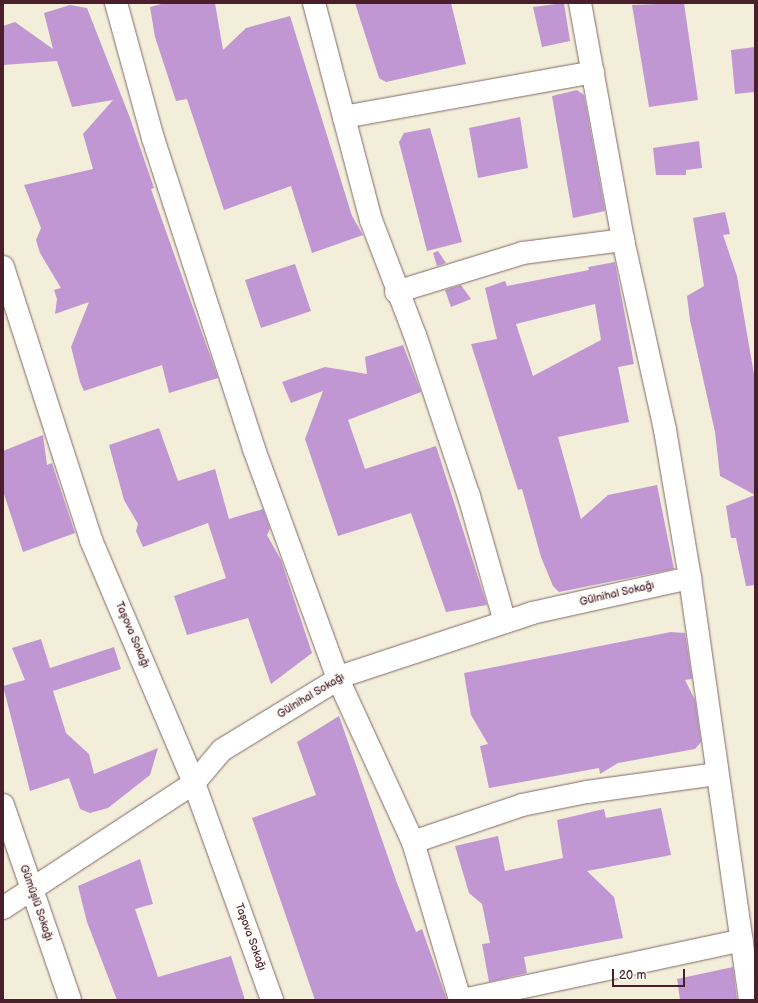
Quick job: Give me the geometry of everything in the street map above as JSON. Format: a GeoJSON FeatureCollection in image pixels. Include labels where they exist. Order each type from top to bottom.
{"type":"FeatureCollection","features":[{"type":"Feature","properties":{"kind":"street"},"geometry":{"type":"LineString","coordinates":[[116,3],[153,138],[254,449],[338,679],[412,842],[462,1000],[742,940]]}},
{"type":"Feature","properties":{"kind":"street"},"geometry":{"type":"LineString","coordinates":[[314,3],[371,220],[396,292],[415,335],[466,488],[505,622]]}},
{"type":"Feature","properties":{"kind":"street"},"geometry":{"type":"LineString","coordinates":[[580,3],[623,240],[665,430],[690,578],[716,774],[750,1000]]}},
{"type":"Feature","properties":{"kind":"street"},"geometry":{"type":"LineString","coordinates":[[344,117],[593,72]]}},
{"type":"Feature","properties":{"kind":"street"},"geometry":{"type":"LineString","coordinates":[[396,292],[523,253],[623,240]]}},
{"type":"Feature","properties":{"kind":"street","name":"Taşova Sokağı"},"geometry":{"type":"LineString","coordinates":[[3,267],[92,540],[194,783],[272,1000]]}},
{"type":"Feature","properties":{"kind":"street","name":"Gülnihal Sokağı"},"geometry":{"type":"LineString","coordinates":[[3,908],[30,888],[194,783],[222,750],[338,679],[505,622],[690,578]]}},
{"type":"Feature","properties":{"kind":"street"},"geometry":{"type":"LineString","coordinates":[[412,842],[522,805],[586,792],[716,774]]}},
{"type":"Feature","properties":{"kind":"street","name":"Gümüşlü Sokağı"},"geometry":{"type":"LineString","coordinates":[[3,805],[30,888],[70,1000]]}},
{"type":"Feature","properties":{"kind":"building"},"geometry":{"type":"Polygon","coordinates":[[[165,3],[215,3],[223,50],[246,28],[290,16],[352,216],[363,235],[312,253],[291,186],[224,210],[187,99],[176,101],[155,37],[150,7],[165,3]]]}},
{"type":"Feature","properties":{"kind":"building"},"geometry":{"type":"Polygon","coordinates":[[[355,3],[451,3],[466,64],[386,82],[379,78],[355,3]]]}},
{"type":"Feature","properties":{"kind":"building"},"geometry":{"type":"Polygon","coordinates":[[[564,3],[570,41],[542,47],[533,7],[564,3]]]}},
{"type":"Feature","properties":{"kind":"building"},"geometry":{"type":"Polygon","coordinates":[[[684,3],[698,100],[649,107],[632,5],[684,3]]]}},
{"type":"Feature","properties":{"kind":"building"},"geometry":{"type":"Polygon","coordinates":[[[70,5],[87,8],[130,118],[154,188],[151,189],[218,378],[169,393],[162,365],[84,391],[80,382],[71,347],[89,302],[55,314],[57,299],[54,290],[61,288],[40,253],[36,240],[41,228],[24,185],[93,169],[83,134],[113,100],[72,107],[57,61],[3,65],[3,26],[15,22],[53,49],[44,13],[70,5]]]}},
{"type":"Feature","properties":{"kind":"building"},"geometry":{"type":"Polygon","coordinates":[[[755,47],[755,92],[735,94],[731,50],[755,47]]]}},
{"type":"Feature","properties":{"kind":"building"},"geometry":{"type":"Polygon","coordinates":[[[577,90],[584,95],[605,211],[573,218],[552,96],[577,90]]]}},
{"type":"Feature","properties":{"kind":"building"},"geometry":{"type":"Polygon","coordinates":[[[520,117],[528,168],[478,178],[469,128],[520,117]]]}},
{"type":"Feature","properties":{"kind":"building"},"geometry":{"type":"Polygon","coordinates":[[[430,128],[462,242],[427,251],[399,142],[404,133],[430,128]]]}},
{"type":"Feature","properties":{"kind":"building"},"geometry":{"type":"Polygon","coordinates":[[[699,141],[702,168],[686,170],[686,175],[656,175],[653,148],[699,141]]]}},
{"type":"Feature","properties":{"kind":"building"},"geometry":{"type":"Polygon","coordinates":[[[725,212],[730,234],[723,235],[737,276],[755,380],[755,495],[720,476],[715,432],[690,320],[687,296],[704,286],[693,218],[725,212]]]}},
{"type":"Feature","properties":{"kind":"building"},"geometry":{"type":"Polygon","coordinates":[[[438,251],[446,263],[437,266],[433,253],[438,251]]]}},
{"type":"Feature","properties":{"kind":"building"},"geometry":{"type":"Polygon","coordinates":[[[615,262],[634,364],[618,367],[629,422],[558,437],[581,519],[608,495],[657,485],[674,569],[559,592],[553,586],[541,557],[522,489],[518,490],[471,344],[497,339],[485,288],[505,281],[507,286],[589,270],[588,267],[615,262]],[[595,304],[516,324],[533,376],[601,340],[595,304]]]}},
{"type":"Feature","properties":{"kind":"building"},"geometry":{"type":"Polygon","coordinates":[[[295,264],[311,311],[261,328],[245,280],[295,264]]]}},
{"type":"Feature","properties":{"kind":"building"},"geometry":{"type":"Polygon","coordinates":[[[461,285],[471,299],[451,307],[445,290],[461,285]]]}},
{"type":"Feature","properties":{"kind":"building"},"geometry":{"type":"Polygon","coordinates":[[[403,345],[421,392],[348,420],[365,469],[436,446],[487,605],[446,612],[411,513],[338,536],[305,439],[323,391],[291,403],[282,382],[325,367],[367,374],[365,357],[403,345]]]}},
{"type":"Feature","properties":{"kind":"building"},"geometry":{"type":"Polygon","coordinates":[[[159,428],[178,481],[215,469],[229,519],[263,509],[270,529],[267,535],[281,560],[312,653],[271,684],[248,618],[187,635],[174,596],[226,578],[208,523],[143,547],[136,531],[138,524],[124,500],[109,445],[159,428]]]}},
{"type":"Feature","properties":{"kind":"building"},"geometry":{"type":"Polygon","coordinates":[[[43,435],[47,465],[52,463],[75,533],[23,552],[3,491],[3,451],[43,435]]]}},
{"type":"Feature","properties":{"kind":"building"},"geometry":{"type":"Polygon","coordinates":[[[755,495],[755,585],[746,586],[736,538],[731,538],[726,506],[755,495]]]}},
{"type":"Feature","properties":{"kind":"building"},"geometry":{"type":"Polygon","coordinates":[[[671,632],[685,633],[692,679],[685,680],[695,700],[701,742],[695,749],[618,763],[600,774],[599,768],[489,788],[480,746],[488,744],[471,715],[464,673],[671,632]]]}},
{"type":"Feature","properties":{"kind":"building"},"geometry":{"type":"Polygon","coordinates":[[[41,639],[50,668],[114,647],[121,669],[53,691],[66,733],[89,754],[94,774],[158,748],[150,775],[108,808],[90,813],[80,809],[69,778],[30,791],[3,686],[25,680],[12,648],[41,639]]]}},
{"type":"Feature","properties":{"kind":"building"},"geometry":{"type":"Polygon","coordinates":[[[339,716],[397,883],[416,932],[422,929],[447,1000],[315,1000],[252,818],[316,795],[297,742],[339,716]]]}},
{"type":"Feature","properties":{"kind":"building"},"geometry":{"type":"Polygon","coordinates":[[[661,808],[671,855],[587,871],[614,897],[623,938],[524,957],[527,973],[489,982],[482,944],[490,943],[482,904],[469,893],[455,846],[498,836],[505,871],[563,858],[557,820],[604,809],[606,818],[661,808]]]}},
{"type":"Feature","properties":{"kind":"building"},"geometry":{"type":"Polygon","coordinates":[[[140,859],[153,904],[135,909],[158,977],[231,956],[245,1000],[117,1000],[87,922],[78,886],[140,859]]]}},
{"type":"Feature","properties":{"kind":"building"},"geometry":{"type":"Polygon","coordinates":[[[733,967],[737,1000],[680,1000],[677,979],[733,967]]]}}]}
